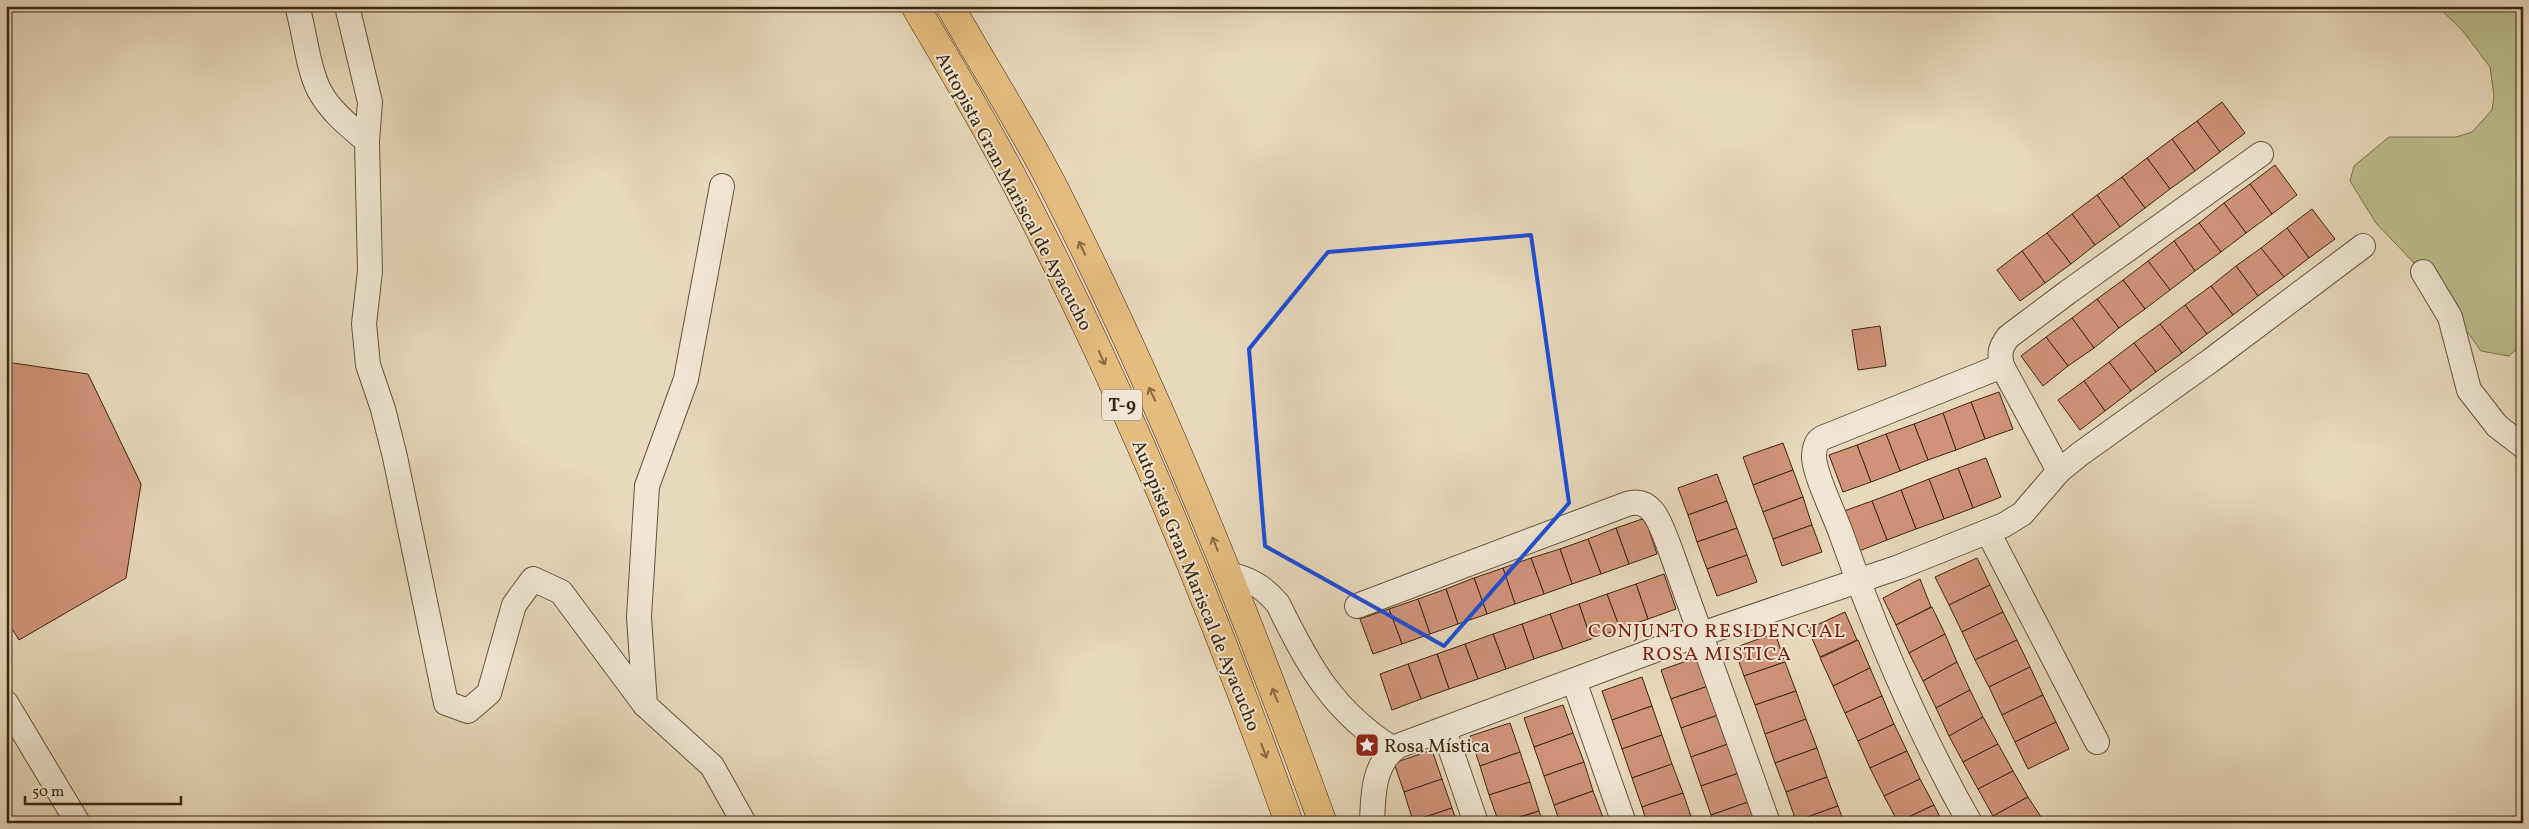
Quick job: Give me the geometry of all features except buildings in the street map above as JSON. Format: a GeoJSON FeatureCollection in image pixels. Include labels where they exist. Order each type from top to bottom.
{"type":"FeatureCollection","features":[{"type":"Feature","properties":{"kind":"highway","name":"Autopista Gran Mariscal de Ayacucho"},"geometry":{"type":"LineString","coordinates":[[915,6],[972,103],[1030,210],[1094,340],[1192,566],[1289,823]]}},
{"type":"Feature","properties":{"kind":"highway","name":"Autopista Gran Mariscal de Ayacucho"},"geometry":{"type":"LineString","coordinates":[[950,6],[1051,182],[1167,425],[1281,708],[1323,823]]}},
{"type":"Feature","properties":{"kind":"street"},"geometry":{"type":"LineString","coordinates":[[297,6],[305,34],[310,65],[319,90],[338,117],[367,141]]}},
{"type":"Feature","properties":{"kind":"street"},"geometry":{"type":"LineString","coordinates":[[347,6],[370,102],[367,141],[370,270],[364,324],[368,365],[384,409],[397,465],[446,703],[468,712],[489,693],[514,605],[532,579],[561,592],[645,705],[712,766],[744,823]]}},
{"type":"Feature","properties":{"kind":"street"},"geometry":{"type":"LineString","coordinates":[[2059,471],[2002,366],[1999,352],[2008,337],[2261,154]]}},
{"type":"Feature","properties":{"kind":"street"},"geometry":{"type":"LineString","coordinates":[[645,705],[639,617],[647,486],[686,378],[722,186]]}},
{"type":"Feature","properties":{"kind":"street"},"geometry":{"type":"LineString","coordinates":[[1372,823],[1378,768],[1393,750],[1700,634],[1858,582],[1988,532],[2022,514],[2059,471],[2363,246]]}},
{"type":"Feature","properties":{"kind":"street"},"geometry":{"type":"LineString","coordinates":[[2423,272],[2450,317],[2469,390],[2497,426],[2523,446]]}},
{"type":"Feature","properties":{"kind":"street"},"geometry":{"type":"LineString","coordinates":[[1970,823],[1935,761],[1858,582],[1814,459],[1815,446],[1819,440],[2002,366]]}},
{"type":"Feature","properties":{"kind":"street"},"geometry":{"type":"LineString","coordinates":[[1357,606],[1636,501],[1649,506],[1657,518],[1686,591],[1768,823]]}},
{"type":"Feature","properties":{"kind":"street"},"geometry":{"type":"LineString","coordinates":[[1988,532],[2097,742]]}},
{"type":"Feature","properties":{"kind":"street"},"geometry":{"type":"LineString","coordinates":[[1227,574],[1250,580],[1270,594],[1278,604],[1321,683],[1362,728],[1393,750]]}},
{"type":"Feature","properties":{"kind":"street"},"geometry":{"type":"LineString","coordinates":[[1574,681],[1624,823]]}},
{"type":"Feature","properties":{"kind":"street"},"geometry":{"type":"LineString","coordinates":[[6,704],[78,823]]}},
{"type":"Feature","properties":{"kind":"street"},"geometry":{"type":"LineString","coordinates":[[1444,730],[1476,823]]}},
{"type":"Feature","properties":{"kind":"highlighted area"},"geometry":{"type":"Polygon","coordinates":[[[1531,235],[1569,503],[1444,646],[1265,546],[1249,349],[1328,252],[1531,235]]]}},
{"type":"Feature","properties":{"kind":"green space"},"geometry":{"type":"Polygon","coordinates":[[[2437,6],[2523,6],[2523,343],[2509,356],[2481,351],[2431,281],[2376,223],[2350,181],[2354,166],[2389,137],[2456,137],[2472,132],[2492,110],[2494,96],[2490,67],[2462,30],[2437,6]]]}},
{"type":"Feature","properties":{"kind":"place","name":"Rosa Mística"},"geometry":{"type":"Point","coordinates":[1367,745]}},
{"type":"Feature","properties":{"kind":"district","name":"CONJUNTO RESIDENCIAL ROSA MISTICA"},"geometry":{"type":"Point","coordinates":[1717,642]}}]}
